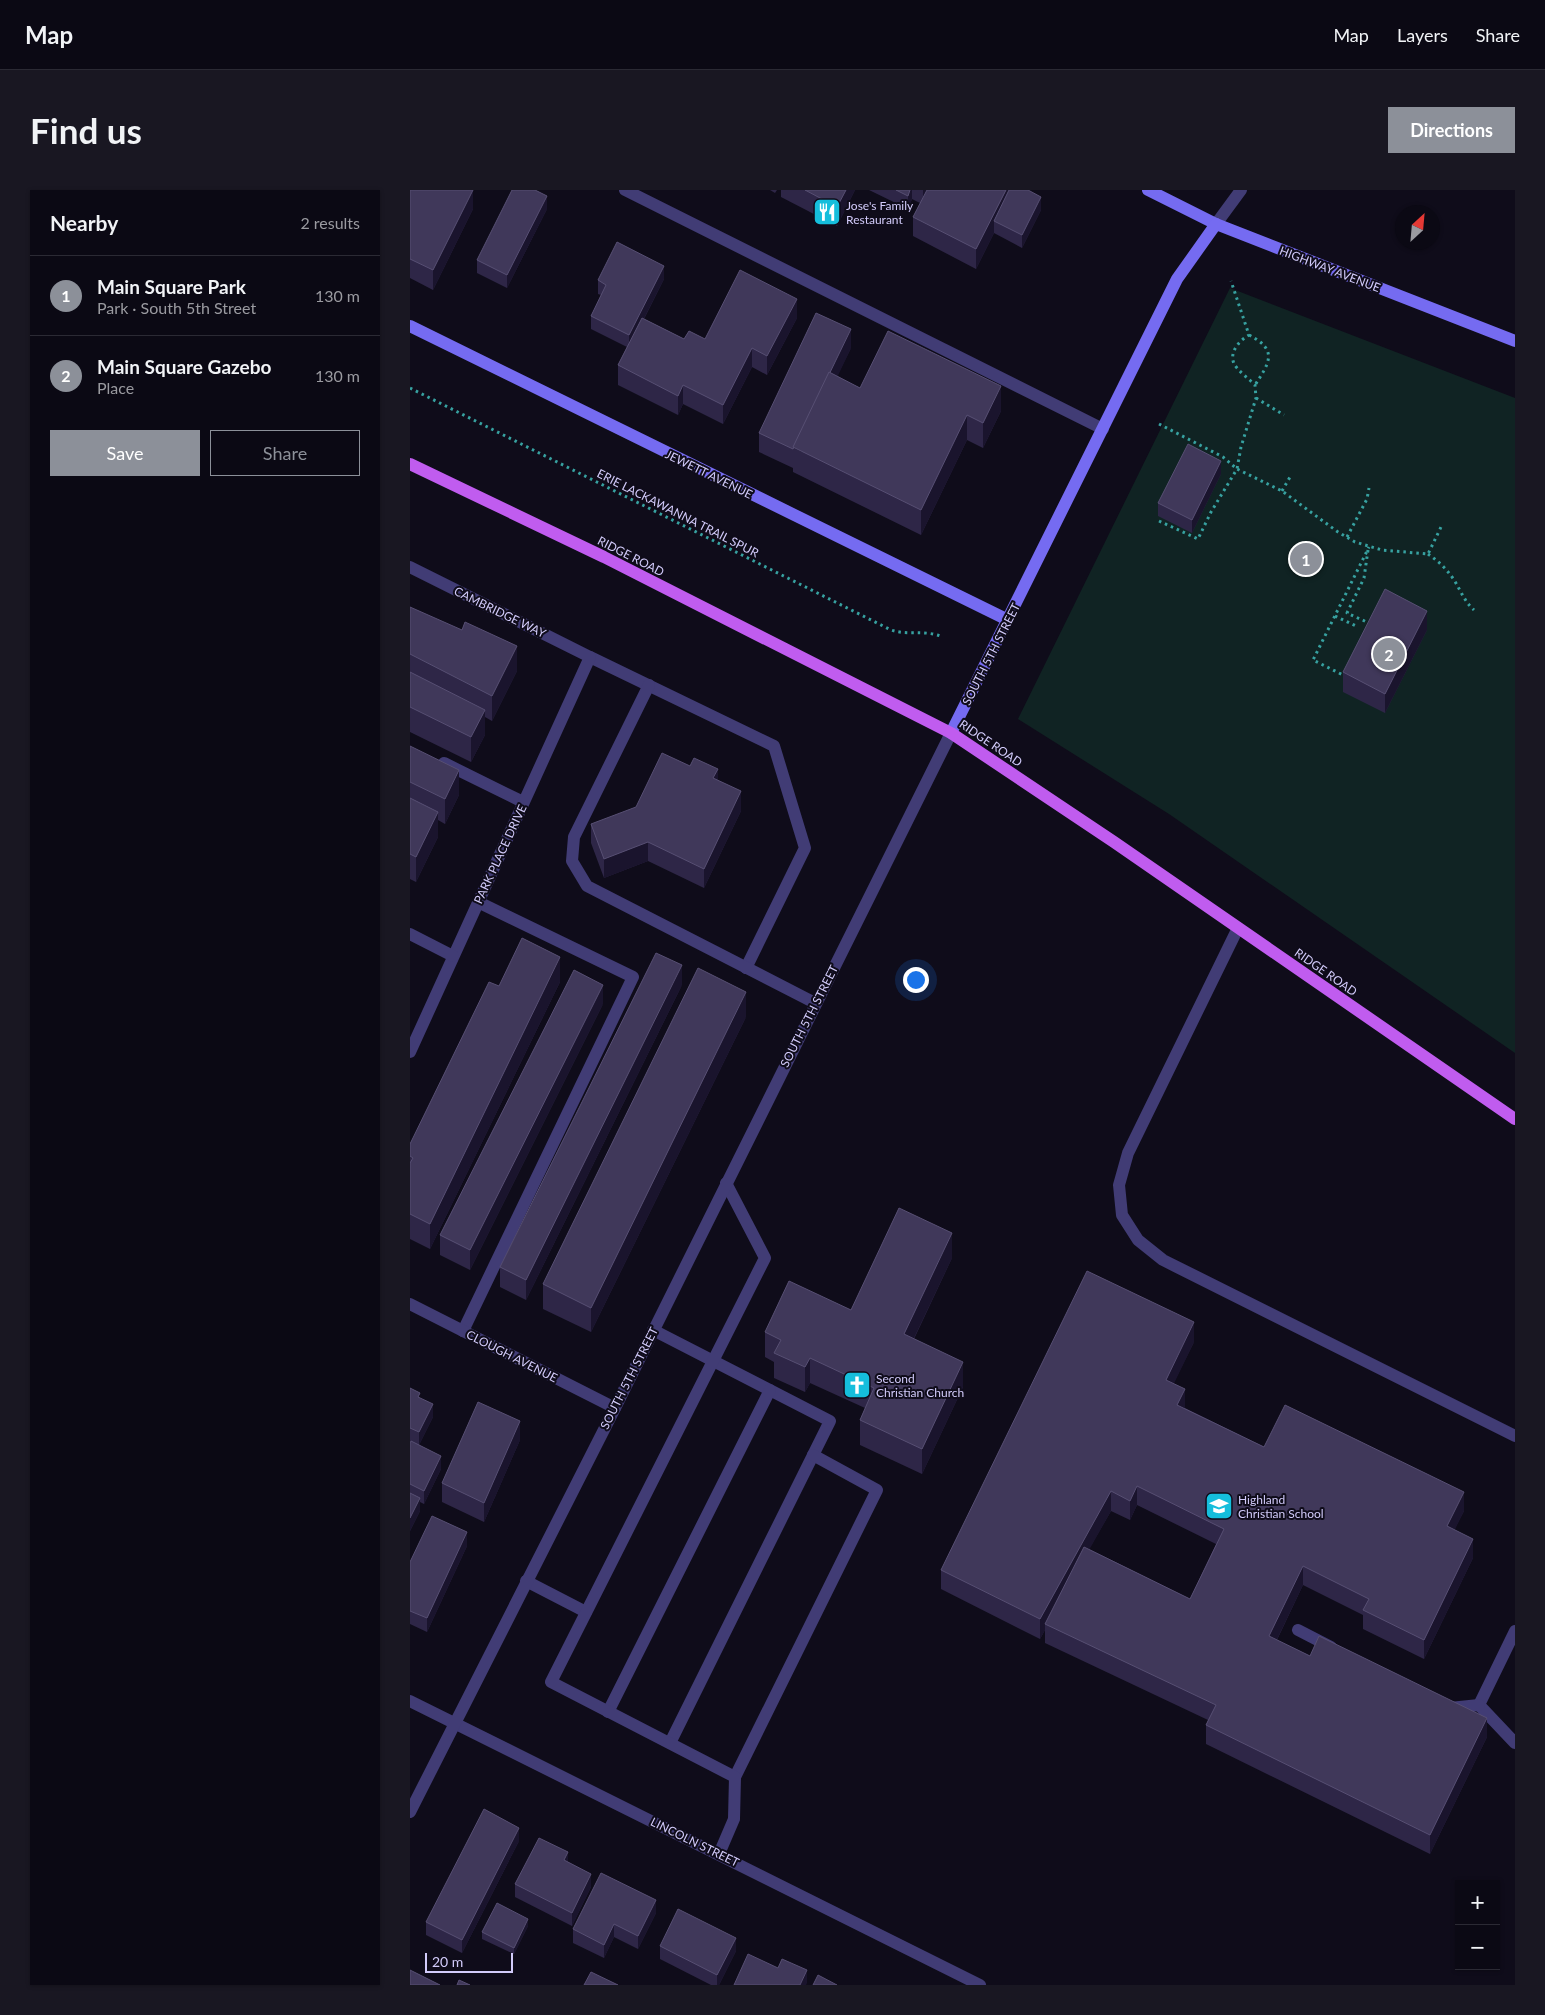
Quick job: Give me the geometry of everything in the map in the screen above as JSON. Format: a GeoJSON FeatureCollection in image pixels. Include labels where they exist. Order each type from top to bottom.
{"type":"FeatureCollection","features":[{"type":"Feature","properties":{"kind":"main road","name":"RIDGE ROAD"},"geometry":{"type":"LineString","coordinates":[[410,464],[604,557],[951,733],[1515,1119]]}},
{"type":"Feature","properties":{"kind":"street"},"geometry":{"type":"LineString","coordinates":[[625,190],[1103,429]]}},
{"type":"Feature","properties":{"kind":"street","name":"HIGHWAY AVENUE"},"geometry":{"type":"LineString","coordinates":[[1148,190],[1216,224],[1515,341]]}},
{"type":"Feature","properties":{"kind":"street"},"geometry":{"type":"LineString","coordinates":[[1216,224],[1241,190]]}},
{"type":"Feature","properties":{"kind":"street","name":"SOUTH 5TH STREET"},"geometry":{"type":"LineString","coordinates":[[410,1812],[615,1408],[1177,279],[1216,224]]}},
{"type":"Feature","properties":{"kind":"street","name":"JEWETT AVENUE"},"geometry":{"type":"LineString","coordinates":[[410,326],[1008,620]]}},
{"type":"Feature","properties":{"kind":"street","name":"CAMBRIDGE WAY"},"geometry":{"type":"LineString","coordinates":[[410,567],[774,746],[805,848],[746,968]]}},
{"type":"Feature","properties":{"kind":"street","name":"PARK PLACE DRIVE"},"geometry":{"type":"LineString","coordinates":[[410,1052],[590,657]]}},
{"type":"Feature","properties":{"kind":"street"},"geometry":{"type":"LineString","coordinates":[[649,685],[574,838],[572,861],[587,886],[815,1004]]}},
{"type":"Feature","properties":{"kind":"street"},"geometry":{"type":"LineString","coordinates":[[436,760],[523,802]]}},
{"type":"Feature","properties":{"kind":"street"},"geometry":{"type":"LineString","coordinates":[[463,1331],[633,977],[478,902]]}},
{"type":"Feature","properties":{"kind":"street"},"geometry":{"type":"LineString","coordinates":[[1238,928],[1128,1153],[1119,1185],[1122,1215],[1138,1240],[1163,1260],[1515,1436]]}},
{"type":"Feature","properties":{"kind":"street"},"geometry":{"type":"LineString","coordinates":[[410,934],[453,956]]}},
{"type":"Feature","properties":{"kind":"street"},"geometry":{"type":"LineString","coordinates":[[726,1182],[765,1258],[551,1682],[735,1777]]}},
{"type":"Feature","properties":{"kind":"street","name":"CLOUGH AVENUE"},"geometry":{"type":"LineString","coordinates":[[410,1304],[615,1408]]}},
{"type":"Feature","properties":{"kind":"street"},"geometry":{"type":"LineString","coordinates":[[654,1330],[830,1421],[670,1743]]}},
{"type":"Feature","properties":{"kind":"street"},"geometry":{"type":"LineString","coordinates":[[608,1712],[770,1390]]}},
{"type":"Feature","properties":{"kind":"street"},"geometry":{"type":"LineString","coordinates":[[719,1854],[734,1819],[735,1777],[877,1490],[813,1455]]}},
{"type":"Feature","properties":{"kind":"street"},"geometry":{"type":"LineString","coordinates":[[526,1581],[586,1612]]}},
{"type":"Feature","properties":{"kind":"street"},"geometry":{"type":"LineString","coordinates":[[1298,1630],[1340,1652]]}},
{"type":"Feature","properties":{"kind":"street"},"geometry":{"type":"LineString","coordinates":[[1479,1705],[1515,1631]]}},
{"type":"Feature","properties":{"kind":"street"},"geometry":{"type":"LineString","coordinates":[[1433,1699],[1450,1708],[1479,1705]]}},
{"type":"Feature","properties":{"kind":"street","name":"LINCOLN STREET"},"geometry":{"type":"LineString","coordinates":[[410,1701],[980,1985]]}},
{"type":"Feature","properties":{"kind":"street"},"geometry":{"type":"LineString","coordinates":[[1479,1705],[1515,1743]]}},
{"type":"Feature","properties":{"kind":"path"},"geometry":{"type":"LineString","coordinates":[[1159,521],[1198,540],[1211,512],[1237,469],[1241,447],[1256,398],[1255,385],[1268,365],[1270,356],[1264,344],[1249,335],[1231,281]]}},
{"type":"Feature","properties":{"kind":"path"},"geometry":{"type":"LineString","coordinates":[[1249,335],[1238,344],[1233,357],[1238,369],[1255,385]]}},
{"type":"Feature","properties":{"kind":"path","name":"ERIE LACKAWANNA TRAIL SPUR"},"geometry":{"type":"LineString","coordinates":[[410,388],[891,630],[900,633],[930,632],[943,636]]}},
{"type":"Feature","properties":{"kind":"path"},"geometry":{"type":"LineString","coordinates":[[1256,398],[1284,415]]}},
{"type":"Feature","properties":{"kind":"path"},"geometry":{"type":"LineString","coordinates":[[1159,424],[1223,457],[1237,469],[1282,491],[1347,537],[1369,547],[1428,554],[1453,578],[1465,602],[1474,610]]}},
{"type":"Feature","properties":{"kind":"path"},"geometry":{"type":"LineString","coordinates":[[1282,491],[1290,476]]}},
{"type":"Feature","properties":{"kind":"path"},"geometry":{"type":"LineString","coordinates":[[1347,537],[1367,499],[1369,488]]}},
{"type":"Feature","properties":{"kind":"path"},"geometry":{"type":"LineString","coordinates":[[1428,554],[1442,525]]}},
{"type":"Feature","properties":{"kind":"path"},"geometry":{"type":"LineString","coordinates":[[1350,679],[1313,660],[1369,547]]}},
{"type":"Feature","properties":{"kind":"path"},"geometry":{"type":"LineString","coordinates":[[1369,547],[1364,578],[1347,613],[1376,627]]}},
{"type":"Feature","properties":{"kind":"path"},"geometry":{"type":"LineString","coordinates":[[1335,616],[1356,626]]}},
{"type":"Feature","properties":{"kind":"green space"},"geometry":{"type":"Polygon","coordinates":[[[1230,288],[1515,398],[1515,1053],[1169,814],[1018,719],[1230,288]]]}},
{"type":"Feature","properties":{"kind":"building"},"geometry":{"type":"Polygon","coordinates":[[[410,190],[473,190],[433,270],[410,259],[410,190]]]}},
{"type":"Feature","properties":{"kind":"building"},"geometry":{"type":"Polygon","coordinates":[[[512,190],[535,190],[547,196],[507,275],[477,260],[512,190]]]}},
{"type":"Feature","properties":{"kind":"building"},"geometry":{"type":"Polygon","coordinates":[[[805,190],[846,190],[837,207],[805,190]]]}},
{"type":"Feature","properties":{"kind":"building"},"geometry":{"type":"Polygon","coordinates":[[[896,190],[910,190],[908,196],[896,190]]]}},
{"type":"Feature","properties":{"kind":"building"},"geometry":{"type":"Polygon","coordinates":[[[927,190],[1006,190],[976,249],[913,217],[927,190]]]}},
{"type":"Feature","properties":{"kind":"building"},"geometry":{"type":"Polygon","coordinates":[[[1009,190],[1028,190],[1041,197],[1022,235],[994,221],[1009,190]]]}},
{"type":"Feature","properties":{"kind":"building"},"geometry":{"type":"Polygon","coordinates":[[[617,242],[664,266],[629,335],[591,316],[606,285],[598,280],[617,242]]]}},
{"type":"Feature","properties":{"kind":"building"},"geometry":{"type":"Polygon","coordinates":[[[740,270],[797,299],[767,356],[752,348],[723,405],[683,385],[678,396],[618,365],[642,318],[684,339],[689,331],[705,339],[740,270]]]}},
{"type":"Feature","properties":{"kind":"building"},"geometry":{"type":"Polygon","coordinates":[[[816,313],[851,329],[793,449],[759,433],[816,313]]]}},
{"type":"Feature","properties":{"kind":"building"},"geometry":{"type":"Polygon","coordinates":[[[888,331],[1001,386],[983,423],[967,415],[921,510],[793,447],[829,372],[860,388],[888,331]]]}},
{"type":"Feature","properties":{"kind":"building"},"geometry":{"type":"Polygon","coordinates":[[[1188,444],[1221,461],[1192,520],[1158,503],[1188,444]]]}},
{"type":"Feature","properties":{"kind":"building"},"geometry":{"type":"Polygon","coordinates":[[[1385,589],[1427,611],[1385,694],[1343,672],[1385,589]]]}},
{"type":"Feature","properties":{"kind":"building"},"geometry":{"type":"Polygon","coordinates":[[[410,607],[462,630],[465,622],[517,646],[492,696],[410,654],[410,607]]]}},
{"type":"Feature","properties":{"kind":"building"},"geometry":{"type":"Polygon","coordinates":[[[410,672],[485,710],[471,737],[410,707],[410,672]]]}},
{"type":"Feature","properties":{"kind":"building"},"geometry":{"type":"Polygon","coordinates":[[[410,746],[459,770],[445,799],[410,782],[410,746]]]}},
{"type":"Feature","properties":{"kind":"building"},"geometry":{"type":"Polygon","coordinates":[[[662,753],[690,766],[694,758],[718,769],[713,778],[741,791],[704,869],[648,842],[604,859],[591,824],[636,807],[662,753]]]}},
{"type":"Feature","properties":{"kind":"building"},"geometry":{"type":"Polygon","coordinates":[[[410,798],[438,812],[416,857],[410,854],[410,798]]]}},
{"type":"Feature","properties":{"kind":"building"},"geometry":{"type":"Polygon","coordinates":[[[522,938],[560,957],[430,1224],[410,1214],[410,1163],[413,1158],[410,1156],[410,1144],[489,982],[499,986],[522,938]]]}},
{"type":"Feature","properties":{"kind":"building"},"geometry":{"type":"Polygon","coordinates":[[[656,953],[682,965],[526,1280],[500,1267],[656,953]]]}},
{"type":"Feature","properties":{"kind":"building"},"geometry":{"type":"Polygon","coordinates":[[[698,968],[746,992],[591,1308],[543,1284],[698,968]]]}},
{"type":"Feature","properties":{"kind":"building"},"geometry":{"type":"Polygon","coordinates":[[[574,970],[603,985],[470,1250],[440,1235],[574,970]]]}},
{"type":"Feature","properties":{"kind":"building"},"geometry":{"type":"Polygon","coordinates":[[[899,1208],[952,1233],[904,1334],[963,1362],[922,1449],[860,1420],[874,1388],[810,1358],[805,1367],[774,1353],[781,1340],[765,1332],[789,1281],[851,1310],[899,1208]]]}},
{"type":"Feature","properties":{"kind":"building","name":"Highland Christian School"},"geometry":{"type":"Polygon","coordinates":[[[1087,1271],[1194,1322],[1166,1380],[1185,1389],[1177,1405],[1264,1447],[1285,1405],[1464,1492],[1447,1526],[1473,1539],[1424,1640],[1363,1610],[1369,1599],[1303,1566],[1269,1636],[1310,1656],[1319,1636],[1487,1718],[1430,1835],[1206,1725],[1216,1705],[1045,1624],[1084,1547],[1190,1599],[1224,1529],[1137,1486],[1130,1501],[1111,1491],[1040,1619],[941,1570],[1087,1271]]]}},
{"type":"Feature","properties":{"kind":"building"},"geometry":{"type":"Polygon","coordinates":[[[410,1388],[420,1393],[418,1397],[433,1404],[419,1432],[410,1428],[410,1388]]]}},
{"type":"Feature","properties":{"kind":"building"},"geometry":{"type":"Polygon","coordinates":[[[478,1402],[520,1421],[484,1503],[442,1483],[478,1402]]]}},
{"type":"Feature","properties":{"kind":"building"},"geometry":{"type":"Polygon","coordinates":[[[411,1441],[441,1456],[424,1491],[410,1484],[411,1441]]]}},
{"type":"Feature","properties":{"kind":"building"},"geometry":{"type":"Polygon","coordinates":[[[410,1493],[420,1498],[410,1518],[410,1493]]]}},
{"type":"Feature","properties":{"kind":"building"},"geometry":{"type":"Polygon","coordinates":[[[432,1516],[467,1532],[427,1618],[410,1611],[410,1562],[432,1516]]]}},
{"type":"Feature","properties":{"kind":"building"},"geometry":{"type":"Polygon","coordinates":[[[484,1809],[519,1828],[462,1940],[426,1922],[484,1809]]]}},
{"type":"Feature","properties":{"kind":"building"},"geometry":{"type":"Polygon","coordinates":[[[539,1838],[568,1852],[564,1860],[591,1874],[572,1913],[515,1884],[539,1838]]]}},
{"type":"Feature","properties":{"kind":"building"},"geometry":{"type":"Polygon","coordinates":[[[601,1873],[656,1900],[638,1936],[614,1924],[604,1945],[573,1929],[601,1873]]]}},
{"type":"Feature","properties":{"kind":"building"},"geometry":{"type":"Polygon","coordinates":[[[497,1903],[528,1919],[514,1948],[482,1932],[497,1903]]]}},
{"type":"Feature","properties":{"kind":"building"},"geometry":{"type":"Polygon","coordinates":[[[678,1909],[736,1938],[717,1975],[660,1946],[678,1909]]]}},
{"type":"Feature","properties":{"kind":"building"},"geometry":{"type":"Polygon","coordinates":[[[748,1954],[778,1968],[782,1959],[807,1970],[800,1985],[734,1985],[748,1954]]]}},
{"type":"Feature","properties":{"kind":"building"},"geometry":{"type":"Polygon","coordinates":[[[410,1970],[440,1985],[410,1985],[410,1970]]]}},
{"type":"Feature","properties":{"kind":"building"},"geometry":{"type":"Polygon","coordinates":[[[591,1972],[618,1985],[584,1985],[591,1972]]]}},
{"type":"Feature","properties":{"kind":"building"},"geometry":{"type":"Polygon","coordinates":[[[818,1975],[837,1985],[813,1985],[818,1975]]]}},
{"type":"Feature","properties":{"kind":"building"},"geometry":{"type":"Polygon","coordinates":[[[459,1980],[470,1985],[457,1985],[459,1980]]]}},
{"type":"Feature","properties":{"kind":"place","name":"Jose's Family Restaurant"},"geometry":{"type":"Point","coordinates":[827,212]}},
{"type":"Feature","properties":{"kind":"place","name":"Main Square Park"},"geometry":{"type":"Point","coordinates":[1306,559]}},
{"type":"Feature","properties":{"kind":"place","name":"Main Square Gazebo"},"geometry":{"type":"Point","coordinates":[1389,654]}},
{"type":"Feature","properties":{"kind":"place","name":"Second Christian Church"},"geometry":{"type":"Point","coordinates":[857,1385]}},
{"type":"Feature","properties":{"kind":"place","name":"Highland Christian School"},"geometry":{"type":"Point","coordinates":[1219,1506]}}]}
